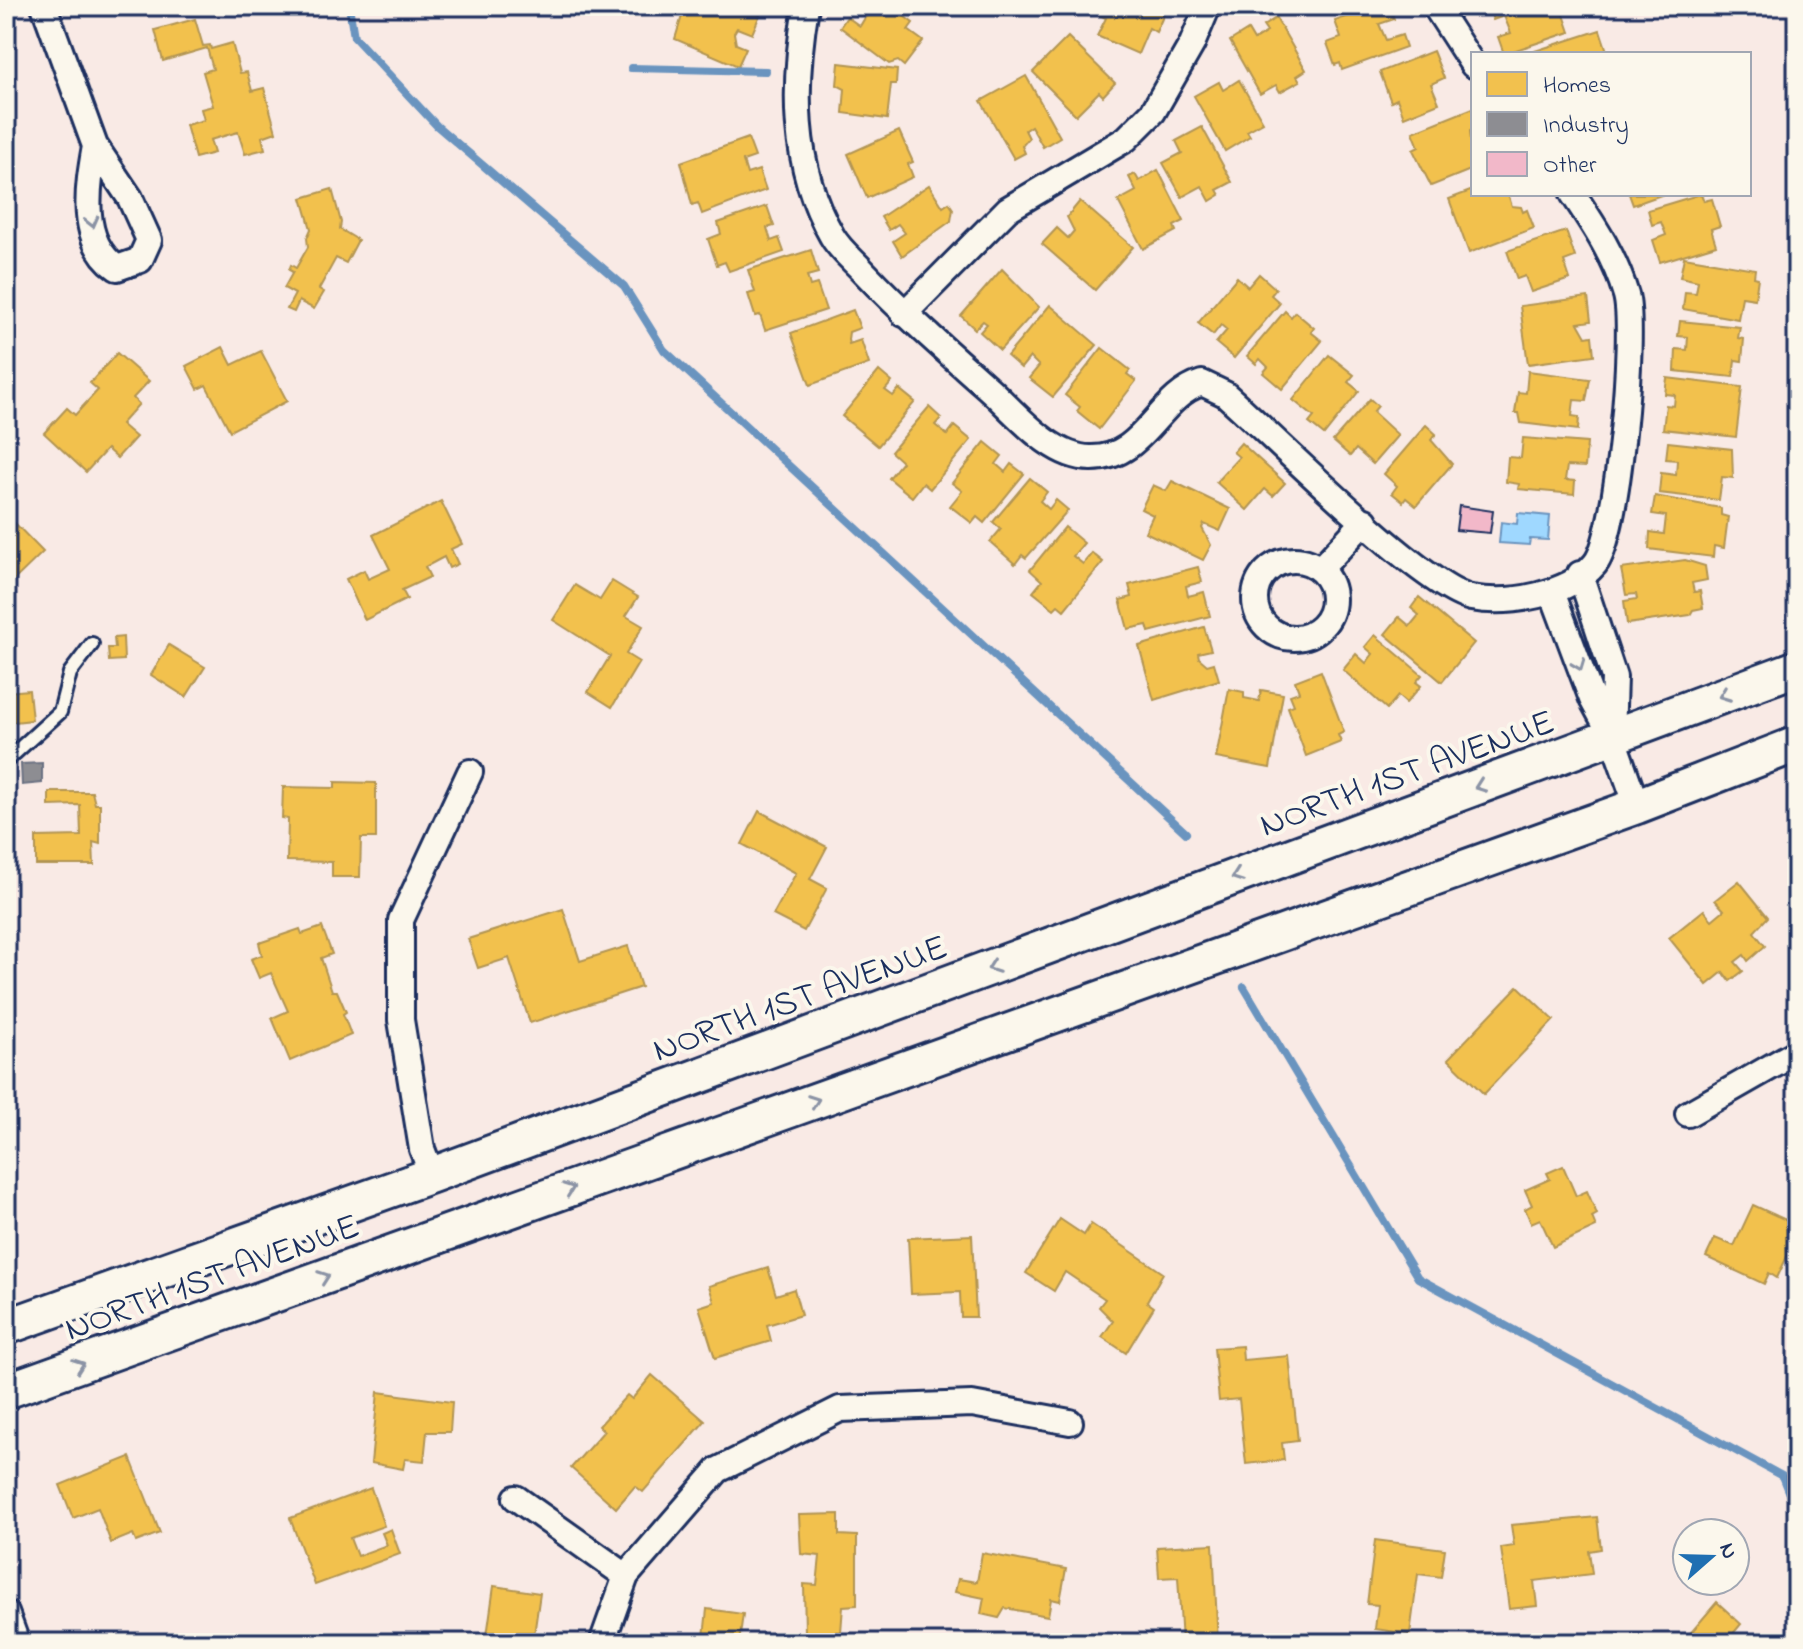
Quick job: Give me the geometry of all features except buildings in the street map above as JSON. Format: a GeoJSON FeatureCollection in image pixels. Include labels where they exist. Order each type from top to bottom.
{"type":"FeatureCollection","features":[{"type":"Feature","properties":{"kind":"main road","name":"NORTH 1ST AVENUE"},"geometry":{"type":"LineString","coordinates":[[6,1327],[432,1175],[1797,668]]}},
{"type":"Feature","properties":{"kind":"main road","name":"NORTH 1ST AVENUE"},"geometry":{"type":"LineString","coordinates":[[6,1391],[1637,806],[1797,744]]}},
{"type":"Feature","properties":{"kind":"street"},"geometry":{"type":"LineString","coordinates":[[44,6],[95,146]]}},
{"type":"Feature","properties":{"kind":"street"},"geometry":{"type":"LineString","coordinates":[[806,6],[798,54],[796,109],[805,169],[832,237],[904,314],[1062,450],[1089,459],[1126,451],[1183,389],[1202,383],[1225,394],[1423,571],[1468,597],[1503,601],[1554,592],[1596,564],[1611,515],[1627,380],[1627,299],[1610,250],[1574,196]]}},
{"type":"Feature","properties":{"kind":"street"},"geometry":{"type":"LineString","coordinates":[[904,314],[1008,209],[1126,139],[1153,112],[1192,44],[1208,6]]}},
{"type":"Feature","properties":{"kind":"street"},"geometry":{"type":"LineString","coordinates":[[1435,6],[1471,62]]}},
{"type":"Feature","properties":{"kind":"street"},"geometry":{"type":"LineString","coordinates":[[1320,569],[1365,521]]}},
{"type":"Feature","properties":{"kind":"street"},"geometry":{"type":"LineString","coordinates":[[1580,574],[1614,677],[1612,736]]}},
{"type":"Feature","properties":{"kind":"street"},"geometry":{"type":"LineString","coordinates":[[1554,592],[1592,699],[1612,736],[1637,806]]}},
{"type":"Feature","properties":{"kind":"street"},"geometry":{"type":"LineString","coordinates":[[432,1175],[422,1149],[401,1020],[401,920],[470,772]]}},
{"type":"Feature","properties":{"kind":"street"},"geometry":{"type":"LineString","coordinates":[[1688,1114],[1797,1052]]}},
{"type":"Feature","properties":{"kind":"street"},"geometry":{"type":"LineString","coordinates":[[602,1643],[626,1576],[718,1470],[840,1409],[972,1404],[1070,1422]]}},
{"type":"Feature","properties":{"kind":"street"},"geometry":{"type":"LineString","coordinates":[[516,1498],[626,1576]]}},
{"type":"Feature","properties":{"kind":"street"},"geometry":{"type":"LineString","coordinates":[[6,1613],[17,1643]]}},
{"type":"Feature","properties":{"kind":"lane"},"geometry":{"type":"LineString","coordinates":[[6,761],[60,712],[70,673],[92,644]]}},
{"type":"Feature","properties":{"kind":"water"},"geometry":{"type":"Polygon","coordinates":[[[1518,513],[1550,516],[1548,540],[1530,539],[1529,545],[1499,543],[1501,522],[1517,524],[1518,513]]]}},
{"type":"Feature","properties":{"kind":"waterway"},"geometry":{"type":"LineString","coordinates":[[349,6],[354,37],[437,126],[624,286],[664,350],[1186,833]]}},
{"type":"Feature","properties":{"kind":"waterway"},"geometry":{"type":"LineString","coordinates":[[631,68],[766,71]]}},
{"type":"Feature","properties":{"kind":"waterway"},"geometry":{"type":"LineString","coordinates":[[1244,987],[1418,1278],[1782,1476],[1797,1514]]}}]}
